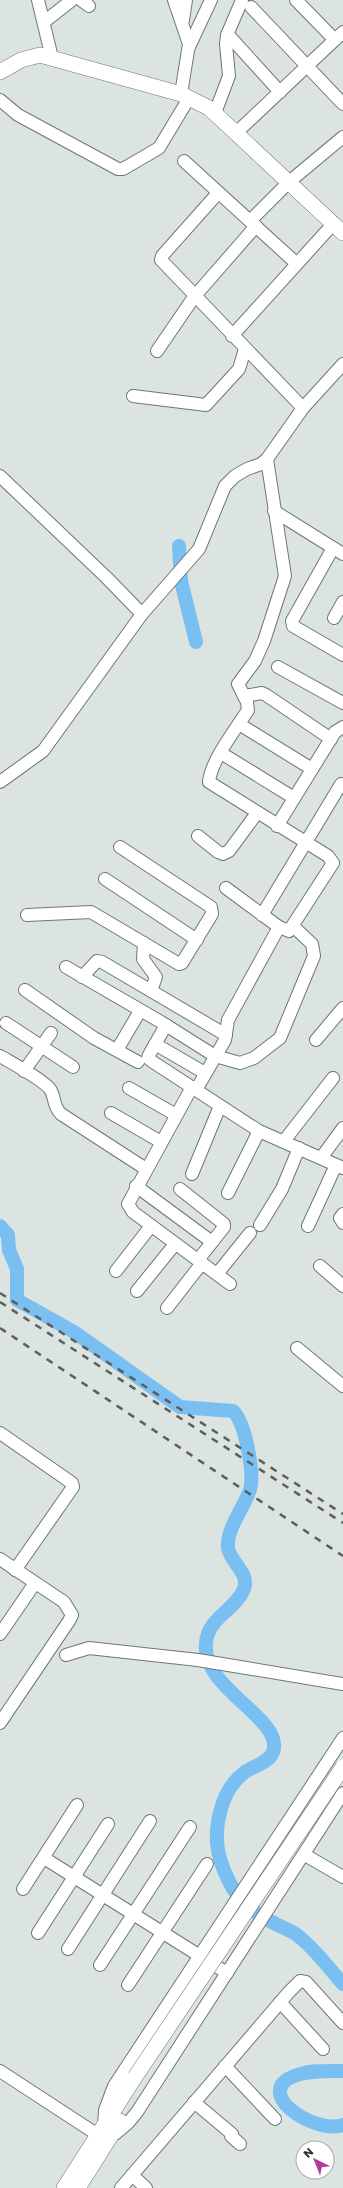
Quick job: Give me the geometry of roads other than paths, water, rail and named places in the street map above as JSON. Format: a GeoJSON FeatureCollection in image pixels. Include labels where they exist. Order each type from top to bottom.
{"type":"FeatureCollection","features":[{"type":"Feature","properties":{"kind":"main road"},"geometry":{"type":"LineString","coordinates":[[0,62],[18,54],[36,56]]}},
{"type":"Feature","properties":{"kind":"main road"},"geometry":{"type":"LineString","coordinates":[[0,72],[21,60],[40,55],[185,96],[210,108],[338,229]]}},
{"type":"Feature","properties":{"kind":"main road"},"geometry":{"type":"LineString","coordinates":[[64,2188],[103,2134],[139,2080],[343,1767]]}},
{"type":"Feature","properties":{"kind":"main road"},"geometry":{"type":"LineString","coordinates":[[139,2080],[343,1782]]}},
{"type":"Feature","properties":{"kind":"main road"},"geometry":{"type":"LineString","coordinates":[[78,2188],[103,2134]]}},
{"type":"Feature","properties":{"kind":"street"},"geometry":{"type":"LineString","coordinates":[[38,0],[52,58]]}},
{"type":"Feature","properties":{"kind":"street"},"geometry":{"type":"LineString","coordinates":[[44,22],[72,0]]}},
{"type":"Feature","properties":{"kind":"street"},"geometry":{"type":"LineString","coordinates":[[0,100],[18,115],[118,169],[123,168],[159,148],[185,96],[189,47],[182,21],[174,0]]}},
{"type":"Feature","properties":{"kind":"street"},"geometry":{"type":"LineString","coordinates":[[182,21],[186,0]]}},
{"type":"Feature","properties":{"kind":"street"},"geometry":{"type":"LineString","coordinates":[[189,47],[211,0]]}},
{"type":"Feature","properties":{"kind":"street"},"geometry":{"type":"LineString","coordinates":[[236,133],[339,36],[296,0]]}},
{"type":"Feature","properties":{"kind":"street"},"geometry":{"type":"LineString","coordinates":[[215,114],[229,76],[226,44],[227,35],[246,4],[343,104]]}},
{"type":"Feature","properties":{"kind":"street"},"geometry":{"type":"LineString","coordinates":[[231,38],[280,92]]}},
{"type":"Feature","properties":{"kind":"street"},"geometry":{"type":"LineString","coordinates":[[157,351],[194,297],[289,182],[343,137]]}},
{"type":"Feature","properties":{"kind":"street"},"geometry":{"type":"LineString","coordinates":[[184,161],[296,263]]}},
{"type":"Feature","properties":{"kind":"street"},"geometry":{"type":"LineString","coordinates":[[218,193],[162,256],[163,265],[303,408]]}},
{"type":"Feature","properties":{"kind":"street"},"geometry":{"type":"LineString","coordinates":[[232,336],[296,263],[338,229]]}},
{"type":"Feature","properties":{"kind":"street"},"geometry":{"type":"LineString","coordinates":[[134,396],[206,405],[239,370],[245,349]]}},
{"type":"Feature","properties":{"kind":"street"},"geometry":{"type":"LineString","coordinates":[[0,782],[43,751],[142,614],[199,549],[225,486],[247,469],[262,464],[267,459],[303,408],[343,364]]}},
{"type":"Feature","properties":{"kind":"street"},"geometry":{"type":"LineString","coordinates":[[226,888],[279,927],[289,931],[294,927],[333,863],[328,856],[277,826],[209,782],[210,775],[221,753],[248,710],[244,696],[238,684],[255,661],[264,641],[285,576],[267,459]]}},
{"type":"Feature","properties":{"kind":"street"},"geometry":{"type":"LineString","coordinates":[[0,476],[107,578],[142,614]]}},
{"type":"Feature","properties":{"kind":"street"},"geometry":{"type":"LineString","coordinates":[[274,511],[338,551],[292,621],[293,626],[343,655]]}},
{"type":"Feature","properties":{"kind":"street"},"geometry":{"type":"LineString","coordinates":[[334,618],[343,602]]}},
{"type":"Feature","properties":{"kind":"street"},"geometry":{"type":"LineString","coordinates":[[278,667],[343,703]]}},
{"type":"Feature","properties":{"kind":"street"},"geometry":{"type":"LineString","coordinates":[[244,696],[266,695],[331,739]]}},
{"type":"Feature","properties":{"kind":"street"},"geometry":{"type":"LineString","coordinates":[[239,724],[312,769]]}},
{"type":"Feature","properties":{"kind":"street"},"geometry":{"type":"LineString","coordinates":[[277,826],[334,732],[343,727]]}},
{"type":"Feature","properties":{"kind":"street"},"geometry":{"type":"LineString","coordinates":[[221,753],[294,798]]}},
{"type":"Feature","properties":{"kind":"street"},"geometry":{"type":"LineString","coordinates":[[262,915],[342,784]]}},
{"type":"Feature","properties":{"kind":"street"},"geometry":{"type":"LineString","coordinates":[[198,836],[223,854],[229,851],[257,812]]}},
{"type":"Feature","properties":{"kind":"street"},"geometry":{"type":"LineString","coordinates":[[27,915],[91,912],[179,964],[185,960],[212,914],[211,907],[120,848]]}},
{"type":"Feature","properties":{"kind":"street"},"geometry":{"type":"LineString","coordinates":[[105,879],[197,940]]}},
{"type":"Feature","properties":{"kind":"street"},"geometry":{"type":"LineString","coordinates":[[230,1284],[129,1208],[129,1198],[176,1115],[206,1073],[226,1035],[228,1020],[279,927]]}},
{"type":"Feature","properties":{"kind":"street"},"geometry":{"type":"LineString","coordinates":[[66,967],[166,1025],[215,1056],[240,1063],[254,1058],[280,1038],[314,956],[312,944],[294,927]]}},
{"type":"Feature","properties":{"kind":"street"},"geometry":{"type":"LineString","coordinates":[[117,1050],[154,993],[156,977],[142,959],[144,943]]}},
{"type":"Feature","properties":{"kind":"street"},"geometry":{"type":"LineString","coordinates":[[82,977],[97,961],[226,1035]]}},
{"type":"Feature","properties":{"kind":"street"},"geometry":{"type":"LineString","coordinates":[[25,990],[94,1038],[138,1062]]}},
{"type":"Feature","properties":{"kind":"street"},"geometry":{"type":"LineString","coordinates":[[316,1040],[343,1008]]}},
{"type":"Feature","properties":{"kind":"street"},"geometry":{"type":"LineString","coordinates":[[6,1023],[73,1067]]}},
{"type":"Feature","properties":{"kind":"street"},"geometry":{"type":"LineString","coordinates":[[166,1025],[149,1055],[150,1060],[259,1131],[340,1166],[308,1226]]}},
{"type":"Feature","properties":{"kind":"street"},"geometry":{"type":"LineString","coordinates":[[24,1071],[51,1033]]}},
{"type":"Feature","properties":{"kind":"street"},"geometry":{"type":"LineString","coordinates":[[155,1044],[206,1073]]}},
{"type":"Feature","properties":{"kind":"street"},"geometry":{"type":"LineString","coordinates":[[0,1056],[51,1090],[54,1104],[61,1114],[146,1169]]}},
{"type":"Feature","properties":{"kind":"street"},"geometry":{"type":"LineString","coordinates":[[284,1141],[333,1078]]}},
{"type":"Feature","properties":{"kind":"street"},"geometry":{"type":"LineString","coordinates":[[129,1088],[176,1115]]}},
{"type":"Feature","properties":{"kind":"street"},"geometry":{"type":"LineString","coordinates":[[192,1174],[220,1106]]}},
{"type":"Feature","properties":{"kind":"street"},"geometry":{"type":"LineString","coordinates":[[111,1113],[161,1142]]}},
{"type":"Feature","properties":{"kind":"street"},"geometry":{"type":"LineString","coordinates":[[321,1158],[343,1128]]}},
{"type":"Feature","properties":{"kind":"street"},"geometry":{"type":"LineString","coordinates":[[228,1193],[259,1131]]}},
{"type":"Feature","properties":{"kind":"street"},"geometry":{"type":"LineString","coordinates":[[260,1225],[282,1189],[299,1148]]}},
{"type":"Feature","properties":{"kind":"street"},"geometry":{"type":"LineString","coordinates":[[136,1186],[212,1242]]}},
{"type":"Feature","properties":{"kind":"street"},"geometry":{"type":"LineString","coordinates":[[167,1308],[224,1227],[224,1224],[180,1189]]}},
{"type":"Feature","properties":{"kind":"street"},"geometry":{"type":"LineString","coordinates":[[343,1214],[340,1218],[343,1223]]}},
{"type":"Feature","properties":{"kind":"street"},"geometry":{"type":"LineString","coordinates":[[116,1271],[151,1226]]}},
{"type":"Feature","properties":{"kind":"street"},"geometry":{"type":"LineString","coordinates":[[217,1274],[250,1233]]}},
{"type":"Feature","properties":{"kind":"street"},"geometry":{"type":"LineString","coordinates":[[137,1292],[175,1244]]}},
{"type":"Feature","properties":{"kind":"street"},"geometry":{"type":"LineString","coordinates":[[320,1266],[343,1286]]}},
{"type":"Feature","properties":{"kind":"street"},"geometry":{"type":"LineString","coordinates":[[298,1348],[343,1386]]}},
{"type":"Feature","properties":{"kind":"street"},"geometry":{"type":"LineString","coordinates":[[0,1433],[70,1480],[73,1487],[15,1570]]}},
{"type":"Feature","properties":{"kind":"street"},"geometry":{"type":"LineString","coordinates":[[0,1560],[64,1602],[72,1614],[0,1723]]}},
{"type":"Feature","properties":{"kind":"street"},"geometry":{"type":"LineString","coordinates":[[0,1634],[35,1582]]}},
{"type":"Feature","properties":{"kind":"street"},"geometry":{"type":"LineString","coordinates":[[66,1655],[89,1648],[198,1660],[343,1684]]}},
{"type":"Feature","properties":{"kind":"street"},"geometry":{"type":"LineString","coordinates":[[103,2134],[105,2110],[114,2086],[343,1738]]}},
{"type":"Feature","properties":{"kind":"street"},"geometry":{"type":"LineString","coordinates":[[103,2134],[128,2123],[137,2112],[305,1855],[343,1793]]}},
{"type":"Feature","properties":{"kind":"street"},"geometry":{"type":"LineString","coordinates":[[23,1890],[78,1805]]}},
{"type":"Feature","properties":{"kind":"street"},"geometry":{"type":"LineString","coordinates":[[68,1949],[150,1821]]}},
{"type":"Feature","properties":{"kind":"street"},"geometry":{"type":"LineString","coordinates":[[38,1933],[108,1824]]}},
{"type":"Feature","properties":{"kind":"street"},"geometry":{"type":"LineString","coordinates":[[100,1965],[190,1827]]}},
{"type":"Feature","properties":{"kind":"street"},"geometry":{"type":"LineString","coordinates":[[305,1855],[343,1877]]}},
{"type":"Feature","properties":{"kind":"street"},"geometry":{"type":"LineString","coordinates":[[44,1858],[199,1957],[227,1973]]}},
{"type":"Feature","properties":{"kind":"street"},"geometry":{"type":"LineString","coordinates":[[128,1985],[207,1864]]}},
{"type":"Feature","properties":{"kind":"street"},"geometry":{"type":"LineString","coordinates":[[121,2188],[280,2002],[300,1981],[306,1982],[343,2023]]}},
{"type":"Feature","properties":{"kind":"street"},"geometry":{"type":"LineString","coordinates":[[280,2002],[323,2049]]}},
{"type":"Feature","properties":{"kind":"street"},"geometry":{"type":"LineString","coordinates":[[225,2066],[275,2119]]}},
{"type":"Feature","properties":{"kind":"street"},"geometry":{"type":"LineString","coordinates":[[0,2071],[103,2134]]}},
{"type":"Feature","properties":{"kind":"street"},"geometry":{"type":"LineString","coordinates":[[194,2102],[232,2134],[231,2136],[240,2144]]}},
{"type":"Feature","properties":{"kind":"street"},"geometry":{"type":"LineString","coordinates":[[132,2175],[146,2188]]}},
{"type":"Feature","properties":{"kind":"waterway"},"geometry":{"type":"LineString","coordinates":[[179,546],[181,581],[196,642]]}},
{"type":"Feature","properties":{"kind":"waterway"},"geometry":{"type":"LineString","coordinates":[[0,1226],[8,1235],[9,1250],[17,1269],[17,1300],[74,1332],[180,1407],[233,1411],[241,1425],[251,1468],[251,1485],[246,1499],[230,1531],[228,1548],[232,1558],[242,1573],[245,1583],[240,1597],[212,1627],[208,1634],[206,1643],[208,1660],[216,1675],[267,1728],[273,1740],[273,1752],[264,1762],[245,1772],[229,1789],[220,1812],[218,1824],[217,1836],[220,1859],[228,1880],[245,1904],[275,1924],[291,1931],[304,1940],[343,1984]]}},
{"type":"Feature","properties":{"kind":"waterway"},"geometry":{"type":"LineString","coordinates":[[343,2071],[302,2073],[284,2082],[280,2091],[283,2100],[291,2110],[303,2118],[317,2124],[331,2126],[343,2125]]}},
{"type":"Feature","properties":{"kind":"railway"},"geometry":{"type":"LineString","coordinates":[[0,1293],[343,1514]]}},
{"type":"Feature","properties":{"kind":"railway"},"geometry":{"type":"LineString","coordinates":[[0,1302],[343,1523]]}},
{"type":"Feature","properties":{"kind":"railway"},"geometry":{"type":"LineString","coordinates":[[0,1328],[343,1556]]}}]}
